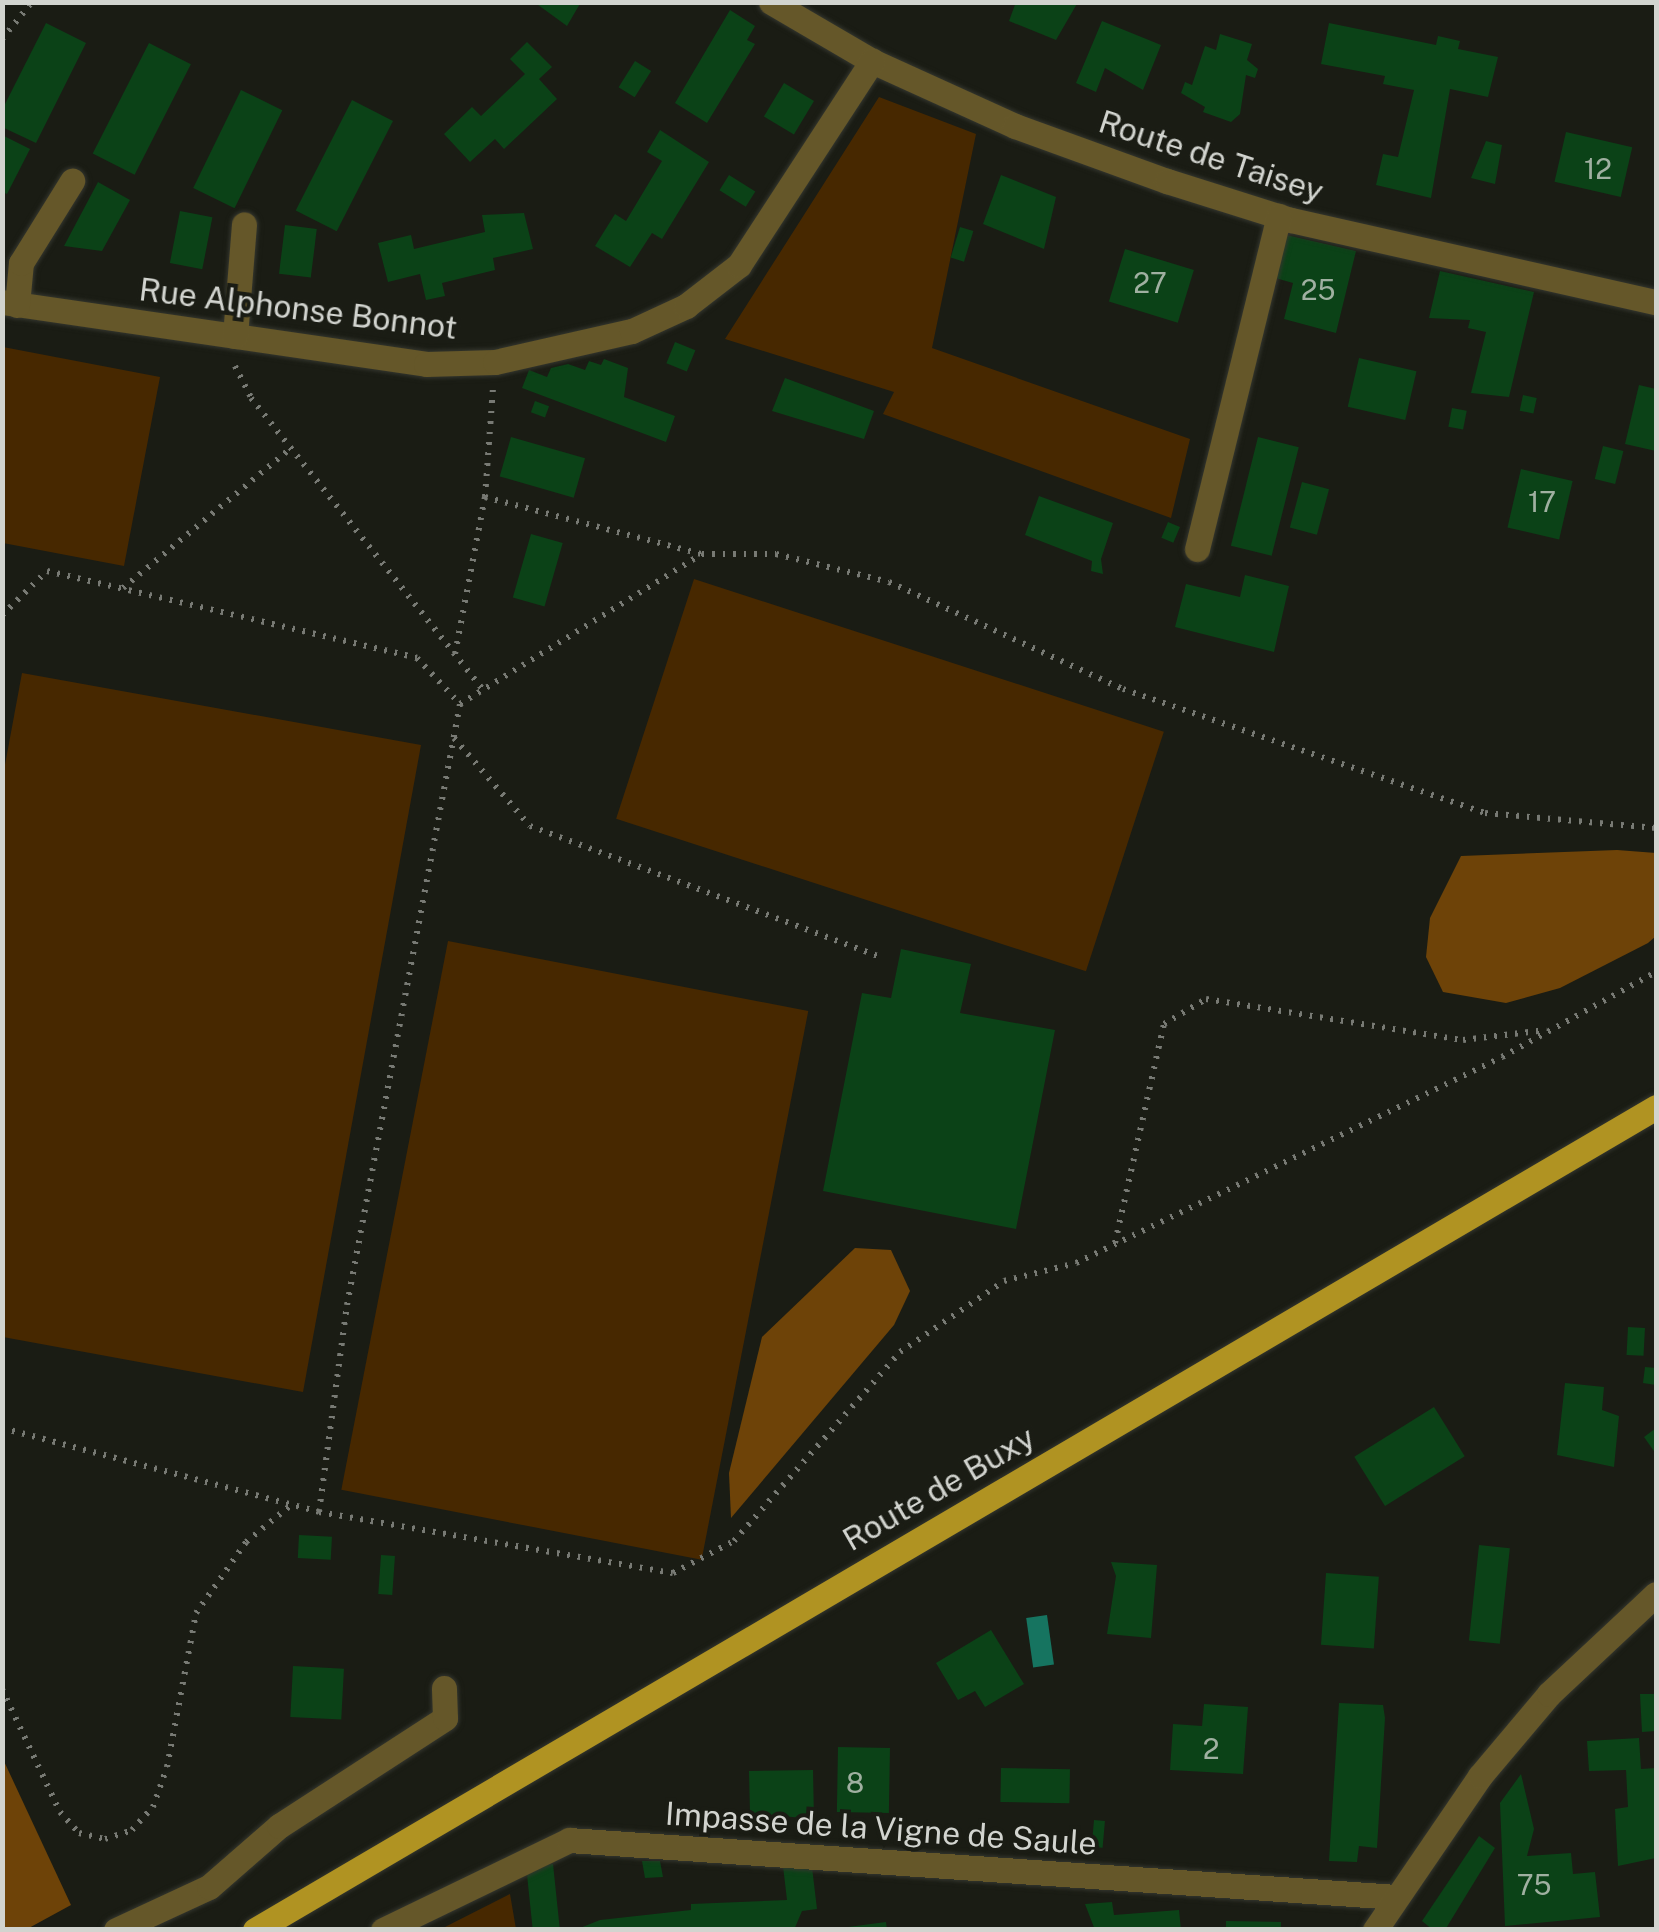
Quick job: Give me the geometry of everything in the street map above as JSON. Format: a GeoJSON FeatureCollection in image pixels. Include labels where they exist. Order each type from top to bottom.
{"type":"FeatureCollection","features":[{"type":"Feature","properties":{"kind":"main road","name":"Route de Buxy"},"geometry":{"type":"LineString","coordinates":[[256,1930],[1656,1107]]}},
{"type":"Feature","properties":{"kind":"street","name":"Route de Taisey"},"geometry":{"type":"LineString","coordinates":[[772,2],[872,61],[1015,126],[1279,216],[1656,302]]}},
{"type":"Feature","properties":{"kind":"street","name":"Rue Alphonse Bonnot"},"geometry":{"type":"LineString","coordinates":[[10,304],[426,364],[495,362],[632,331],[686,306],[739,265],[872,61]]}},
{"type":"Feature","properties":{"kind":"street"},"geometry":{"type":"LineString","coordinates":[[10,304],[21,263],[72,181]]}},
{"type":"Feature","properties":{"kind":"street"},"geometry":{"type":"LineString","coordinates":[[1197,550],[1279,216]]}},
{"type":"Feature","properties":{"kind":"street"},"geometry":{"type":"LineString","coordinates":[[227,335],[244,224]]}},
{"type":"Feature","properties":{"kind":"street"},"geometry":{"type":"LineString","coordinates":[[1381,1928],[1396,1896],[1480,1776],[1549,1694],[1656,1594]]}},
{"type":"Feature","properties":{"kind":"street"},"geometry":{"type":"LineString","coordinates":[[116,1930],[209,1886],[279,1826],[445,1718],[444,1688]]}},
{"type":"Feature","properties":{"kind":"street","name":"Impasse de la Vigne de Saule"},"geometry":{"type":"LineString","coordinates":[[382,1930],[569,1840],[1396,1896]]}},
{"type":"Feature","properties":{"kind":"path"},"geometry":{"type":"LineString","coordinates":[[2,39],[32,2]]}},
{"type":"Feature","properties":{"kind":"path"},"geometry":{"type":"LineString","coordinates":[[227,335],[251,398],[483,690]]}},
{"type":"Feature","properties":{"kind":"path"},"geometry":{"type":"LineString","coordinates":[[455,655],[485,497],[495,362]]}},
{"type":"Feature","properties":{"kind":"path"},"geometry":{"type":"LineString","coordinates":[[122,589],[290,448]]}},
{"type":"Feature","properties":{"kind":"path"},"geometry":{"type":"LineString","coordinates":[[485,497],[702,554],[776,554],[889,582],[1124,689],[1485,812],[1656,828]]}},
{"type":"Feature","properties":{"kind":"path"},"geometry":{"type":"LineString","coordinates":[[318,1512],[347,1305],[460,704],[702,554]]}},
{"type":"Feature","properties":{"kind":"path"},"geometry":{"type":"LineString","coordinates":[[2,615],[47,571],[417,658],[460,704]]}},
{"type":"Feature","properties":{"kind":"path"},"geometry":{"type":"LineString","coordinates":[[454,738],[530,826],[883,958]]}},
{"type":"Feature","properties":{"kind":"path"},"geometry":{"type":"LineString","coordinates":[[2,1428],[318,1512],[674,1573],[734,1541],[900,1352],[1004,1280],[1076,1264],[1552,1030],[1656,972]]}},
{"type":"Feature","properties":{"kind":"path"},"geometry":{"type":"LineString","coordinates":[[1114,1244],[1164,1024],[1206,999],[1463,1040],[1552,1030]]}},
{"type":"Feature","properties":{"kind":"path"},"geometry":{"type":"LineString","coordinates":[[2,1689],[60,1812],[79,1833],[105,1839],[132,1830],[153,1808],[167,1767],[196,1613],[246,1542],[292,1505]]}},
{"type":"Feature","properties":{"kind":"shaded area"},"geometry":{"type":"Polygon","coordinates":[[[879,97],[976,134],[932,348],[1190,439],[1171,518],[883,414],[894,392],[725,339],[879,97]]]}},
{"type":"Feature","properties":{"kind":"shaded area"},"geometry":{"type":"Polygon","coordinates":[[[3,347],[160,377],[124,566],[3,543],[3,347]]]}},
{"type":"Feature","properties":{"kind":"shaded area"},"geometry":{"type":"Polygon","coordinates":[[[694,579],[1164,732],[1086,971],[616,819],[694,579]]]}},
{"type":"Feature","properties":{"kind":"shaded area"},"geometry":{"type":"Polygon","coordinates":[[[22,673],[421,745],[303,1392],[3,1337],[2,781],[22,673]]]}},
{"type":"Feature","properties":{"kind":"shaded area"},"geometry":{"type":"Polygon","coordinates":[[[1617,850],[1656,853],[1656,936],[1648,943],[1560,988],[1506,1003],[1443,992],[1426,957],[1430,918],[1461,856],[1617,850]]]}},
{"type":"Feature","properties":{"kind":"shaded area"},"geometry":{"type":"Polygon","coordinates":[[[448,941],[808,1011],[702,1560],[341,1490],[448,941]]]}},
{"type":"Feature","properties":{"kind":"shaded area"},"geometry":{"type":"Polygon","coordinates":[[[855,1248],[891,1250],[910,1291],[894,1325],[731,1518],[729,1473],[762,1337],[855,1248]]]}},
{"type":"Feature","properties":{"kind":"shaded area"},"geometry":{"type":"Polygon","coordinates":[[[1047,1615],[1054,1665],[1033,1667],[1026,1618],[1047,1615]]]}},
{"type":"Feature","properties":{"kind":"shaded area"},"geometry":{"type":"Polygon","coordinates":[[[2,1757],[71,1905],[27,1929],[3,1929],[2,1757]]]}},
{"type":"Feature","properties":{"kind":"shaded area"},"geometry":{"type":"Polygon","coordinates":[[[510,1894],[516,1929],[441,1929],[510,1894]]]}},
{"type":"Feature","properties":{"kind":"building"},"geometry":{"type":"Polygon","coordinates":[[[534,2],[581,2],[567,26],[534,2]]]}},
{"type":"Feature","properties":{"kind":"building"},"geometry":{"type":"Polygon","coordinates":[[[1016,2],[1078,2],[1056,40],[1009,21],[1016,2]]]}},
{"type":"Feature","properties":{"kind":"building"},"geometry":{"type":"Polygon","coordinates":[[[730,10],[755,26],[747,40],[755,44],[707,123],[675,103],[730,10]]]}},
{"type":"Feature","properties":{"kind":"building"},"geometry":{"type":"Polygon","coordinates":[[[1102,21],[1161,45],[1143,90],[1105,68],[1096,92],[1076,83],[1102,21]]]}},
{"type":"Feature","properties":{"kind":"building"},"geometry":{"type":"Polygon","coordinates":[[[46,23],[86,43],[36,143],[2,127],[2,110],[46,23]]]}},
{"type":"Feature","properties":{"kind":"building"},"geometry":{"type":"Polygon","coordinates":[[[1329,23],[1436,45],[1438,36],[1460,41],[1458,49],[1498,57],[1488,97],[1450,89],[1431,198],[1376,185],[1383,154],[1398,157],[1414,90],[1383,84],[1385,76],[1321,64],[1329,23]]]}},
{"type":"Feature","properties":{"kind":"building"},"geometry":{"type":"Polygon","coordinates":[[[1220,34],[1252,44],[1247,60],[1258,69],[1255,78],[1246,75],[1240,114],[1231,122],[1203,112],[1205,107],[1181,93],[1185,82],[1192,85],[1205,46],[1216,50],[1220,34]]]}},
{"type":"Feature","properties":{"kind":"building"},"geometry":{"type":"Polygon","coordinates":[[[527,42],[552,67],[539,79],[557,99],[504,149],[495,139],[470,162],[444,134],[472,107],[481,116],[525,74],[510,59],[527,42]]]}},
{"type":"Feature","properties":{"kind":"building"},"geometry":{"type":"Polygon","coordinates":[[[149,43],[191,64],[135,175],[93,153],[149,43]]]}},
{"type":"Feature","properties":{"kind":"building"},"geometry":{"type":"Polygon","coordinates":[[[635,61],[651,71],[635,97],[619,87],[635,61]]]}},
{"type":"Feature","properties":{"kind":"building"},"geometry":{"type":"Polygon","coordinates":[[[784,83],[814,101],[794,134],[764,116],[784,83]]]}},
{"type":"Feature","properties":{"kind":"building"},"geometry":{"type":"Polygon","coordinates":[[[241,90],[282,110],[235,208],[193,188],[241,90]]]}},
{"type":"Feature","properties":{"kind":"building"},"geometry":{"type":"Polygon","coordinates":[[[352,100],[393,121],[337,231],[296,210],[352,100]]]}},
{"type":"Feature","properties":{"kind":"building"},"geometry":{"type":"Polygon","coordinates":[[[660,130],[709,162],[662,239],[652,233],[630,267],[595,246],[615,214],[626,221],[662,161],[647,152],[660,130]]]}},
{"type":"Feature","properties":{"kind":"building"},"geometry":{"type":"Polygon","coordinates":[[[1566,132],[1632,147],[1621,197],[1555,182],[1566,132]]]}},
{"type":"Feature","properties":{"kind":"building"},"geometry":{"type":"Polygon","coordinates":[[[2,135],[30,149],[7,194],[2,192],[2,135]]]}},
{"type":"Feature","properties":{"kind":"building"},"geometry":{"type":"Polygon","coordinates":[[[1486,141],[1502,145],[1495,184],[1471,178],[1486,141]]]}},
{"type":"Feature","properties":{"kind":"building"},"geometry":{"type":"Polygon","coordinates":[[[729,175],[755,191],[746,207],[719,190],[729,175]]]}},
{"type":"Feature","properties":{"kind":"building"},"geometry":{"type":"Polygon","coordinates":[[[1001,175],[1056,197],[1044,249],[983,224],[1001,175]]]}},
{"type":"Feature","properties":{"kind":"building"},"geometry":{"type":"Polygon","coordinates":[[[98,182],[130,200],[102,251],[64,246],[98,182]]]}},
{"type":"Feature","properties":{"kind":"building"},"geometry":{"type":"Polygon","coordinates":[[[180,211],[212,217],[202,269],[170,263],[180,211]]]}},
{"type":"Feature","properties":{"kind":"building"},"geometry":{"type":"Polygon","coordinates":[[[524,213],[533,249],[493,258],[495,270],[442,283],[445,296],[426,300],[420,274],[388,282],[378,243],[411,235],[414,249],[485,232],[482,215],[524,213]]]}},
{"type":"Feature","properties":{"kind":"building"},"geometry":{"type":"Polygon","coordinates":[[[285,225],[317,229],[311,278],[279,274],[285,225]]]}},
{"type":"Feature","properties":{"kind":"building"},"geometry":{"type":"Polygon","coordinates":[[[960,227],[973,231],[964,262],[951,258],[960,227]]]}},
{"type":"Feature","properties":{"kind":"building"},"geometry":{"type":"Polygon","coordinates":[[[1282,234],[1356,251],[1336,333],[1284,319],[1293,283],[1272,277],[1282,234]]]}},
{"type":"Feature","properties":{"kind":"building"},"geometry":{"type":"Polygon","coordinates":[[[1125,249],[1194,270],[1178,323],[1109,302],[1125,249]]]}},
{"type":"Feature","properties":{"kind":"building"},"geometry":{"type":"Polygon","coordinates":[[[1440,271],[1534,292],[1509,397],[1471,393],[1486,332],[1468,328],[1470,320],[1429,318],[1440,271]]]}},
{"type":"Feature","properties":{"kind":"building"},"geometry":{"type":"Polygon","coordinates":[[[675,342],[695,350],[687,372],[666,363],[675,342]]]}},
{"type":"Feature","properties":{"kind":"building"},"geometry":{"type":"Polygon","coordinates":[[[1359,358],[1416,371],[1405,420],[1348,407],[1359,358]]]}},
{"type":"Feature","properties":{"kind":"building"},"geometry":{"type":"Polygon","coordinates":[[[604,359],[628,368],[624,397],[675,416],[666,442],[522,388],[529,370],[547,377],[551,368],[568,364],[585,370],[589,361],[601,365],[604,359]]]}},
{"type":"Feature","properties":{"kind":"building"},"geometry":{"type":"Polygon","coordinates":[[[785,378],[874,411],[864,439],[772,411],[785,378]]]}},
{"type":"Feature","properties":{"kind":"building"},"geometry":{"type":"Polygon","coordinates":[[[1639,385],[1656,389],[1656,451],[1625,444],[1639,385]]]}},
{"type":"Feature","properties":{"kind":"building"},"geometry":{"type":"Polygon","coordinates":[[[1523,395],[1537,398],[1533,414],[1520,411],[1523,395]]]}},
{"type":"Feature","properties":{"kind":"building"},"geometry":{"type":"Polygon","coordinates":[[[535,401],[549,406],[545,417],[531,412],[535,401]]]}},
{"type":"Feature","properties":{"kind":"building"},"geometry":{"type":"Polygon","coordinates":[[[1452,408],[1467,411],[1463,430],[1448,427],[1452,408]]]}},
{"type":"Feature","properties":{"kind":"building"},"geometry":{"type":"Polygon","coordinates":[[[511,437],[585,458],[574,498],[500,476],[511,437]]]}},
{"type":"Feature","properties":{"kind":"building"},"geometry":{"type":"Polygon","coordinates":[[[1258,437],[1299,447],[1272,556],[1231,546],[1258,437]]]}},
{"type":"Feature","properties":{"kind":"building"},"geometry":{"type":"Polygon","coordinates":[[[1603,446],[1623,451],[1615,484],[1595,479],[1603,446]]]}},
{"type":"Feature","properties":{"kind":"building"},"geometry":{"type":"Polygon","coordinates":[[[1521,469],[1573,481],[1559,539],[1508,527],[1521,469]]]}},
{"type":"Feature","properties":{"kind":"building"},"geometry":{"type":"Polygon","coordinates":[[[1302,482],[1329,489],[1317,535],[1290,527],[1302,482]]]}},
{"type":"Feature","properties":{"kind":"building"},"geometry":{"type":"Polygon","coordinates":[[[1039,496],[1113,523],[1101,559],[1103,574],[1091,571],[1092,561],[1025,535],[1039,496]]]}},
{"type":"Feature","properties":{"kind":"building"},"geometry":{"type":"Polygon","coordinates":[[[1168,522],[1180,527],[1173,543],[1161,538],[1168,522]]]}},
{"type":"Feature","properties":{"kind":"building"},"geometry":{"type":"Polygon","coordinates":[[[531,534],[563,543],[545,607],[513,597],[531,534]]]}},
{"type":"Feature","properties":{"kind":"building"},"geometry":{"type":"Polygon","coordinates":[[[1245,575],[1289,586],[1274,652],[1175,627],[1186,584],[1240,597],[1245,575]]]}},
{"type":"Feature","properties":{"kind":"building"},"geometry":{"type":"Polygon","coordinates":[[[901,949],[971,964],[960,1013],[1055,1030],[1016,1229],[823,1191],[862,993],[891,998],[901,949]]]}},
{"type":"Feature","properties":{"kind":"building"},"geometry":{"type":"Polygon","coordinates":[[[1628,1327],[1645,1328],[1644,1356],[1627,1355],[1628,1327]]]}},
{"type":"Feature","properties":{"kind":"building"},"geometry":{"type":"Polygon","coordinates":[[[1645,1367],[1656,1368],[1656,1385],[1643,1383],[1645,1367]]]}},
{"type":"Feature","properties":{"kind":"building"},"geometry":{"type":"Polygon","coordinates":[[[1565,1383],[1604,1387],[1602,1410],[1619,1416],[1614,1467],[1557,1455],[1565,1383]]]}},
{"type":"Feature","properties":{"kind":"building"},"geometry":{"type":"Polygon","coordinates":[[[1434,1407],[1465,1456],[1385,1506],[1354,1457],[1434,1407]]]}},
{"type":"Feature","properties":{"kind":"building"},"geometry":{"type":"Polygon","coordinates":[[[1656,1428],[1656,1454],[1644,1437],[1656,1428]]]}},
{"type":"Feature","properties":{"kind":"building"},"geometry":{"type":"Polygon","coordinates":[[[299,1535],[332,1537],[331,1560],[298,1558],[299,1535]]]}},
{"type":"Feature","properties":{"kind":"building"},"geometry":{"type":"Polygon","coordinates":[[[1479,1545],[1510,1548],[1500,1644],[1469,1640],[1479,1545]]]}},
{"type":"Feature","properties":{"kind":"building"},"geometry":{"type":"Polygon","coordinates":[[[381,1555],[395,1556],[392,1595],[378,1594],[381,1555]]]}},
{"type":"Feature","properties":{"kind":"building"},"geometry":{"type":"Polygon","coordinates":[[[1111,1562],[1157,1565],[1151,1638],[1107,1634],[1116,1576],[1111,1562]]]}},
{"type":"Feature","properties":{"kind":"building"},"geometry":{"type":"Polygon","coordinates":[[[1326,1573],[1379,1577],[1374,1649],[1321,1645],[1326,1573]]]}},
{"type":"Feature","properties":{"kind":"building"},"geometry":{"type":"Polygon","coordinates":[[[991,1630],[1024,1684],[985,1707],[975,1691],[958,1700],[936,1663],[991,1630]]]}},
{"type":"Feature","properties":{"kind":"building"},"geometry":{"type":"Polygon","coordinates":[[[293,1666],[344,1669],[341,1720],[290,1717],[293,1666]]]}},
{"type":"Feature","properties":{"kind":"building"},"geometry":{"type":"Polygon","coordinates":[[[1640,1694],[1656,1694],[1656,1731],[1642,1732],[1640,1694]]]}},
{"type":"Feature","properties":{"kind":"building"},"geometry":{"type":"Polygon","coordinates":[[[1339,1703],[1383,1705],[1385,1718],[1377,1848],[1359,1846],[1357,1862],[1329,1861],[1339,1703]]]}},
{"type":"Feature","properties":{"kind":"building"},"geometry":{"type":"Polygon","coordinates":[[[1204,1704],[1248,1707],[1243,1774],[1170,1770],[1173,1724],[1202,1726],[1204,1704]]]}},
{"type":"Feature","properties":{"kind":"building"},"geometry":{"type":"Polygon","coordinates":[[[1639,1738],[1641,1769],[1656,1768],[1656,1858],[1618,1866],[1615,1809],[1628,1807],[1626,1770],[1589,1771],[1587,1741],[1639,1738]]]}},
{"type":"Feature","properties":{"kind":"building"},"geometry":{"type":"Polygon","coordinates":[[[838,1747],[890,1748],[889,1813],[837,1812],[838,1747]]]}},
{"type":"Feature","properties":{"kind":"building"},"geometry":{"type":"Polygon","coordinates":[[[1001,1768],[1070,1769],[1069,1803],[1000,1802],[1001,1768]]]}},
{"type":"Feature","properties":{"kind":"building"},"geometry":{"type":"Polygon","coordinates":[[[813,1770],[814,1819],[750,1813],[749,1771],[813,1770]]]}},
{"type":"Feature","properties":{"kind":"building"},"geometry":{"type":"Polygon","coordinates":[[[1521,1774],[1534,1829],[1527,1856],[1571,1853],[1573,1874],[1595,1872],[1600,1917],[1505,1926],[1500,1803],[1521,1774]]]}},
{"type":"Feature","properties":{"kind":"building"},"geometry":{"type":"Polygon","coordinates":[[[1094,1820],[1105,1821],[1103,1848],[1092,1847],[1094,1820]]]}},
{"type":"Feature","properties":{"kind":"building"},"geometry":{"type":"Polygon","coordinates":[[[1479,1836],[1495,1848],[1445,1930],[1433,1930],[1422,1921],[1479,1836]]]}},
{"type":"Feature","properties":{"kind":"building"},"geometry":{"type":"Polygon","coordinates":[[[642,1861],[660,1861],[663,1877],[645,1878],[642,1861]]]}},
{"type":"Feature","properties":{"kind":"building"},"geometry":{"type":"Polygon","coordinates":[[[553,1864],[560,1928],[533,1930],[526,1867],[553,1864]]]}},
{"type":"Feature","properties":{"kind":"building"},"geometry":{"type":"Polygon","coordinates":[[[783,1866],[812,1867],[817,1909],[802,1911],[794,1930],[575,1930],[600,1920],[691,1910],[691,1904],[787,1900],[783,1866]]]}},
{"type":"Feature","properties":{"kind":"building"},"geometry":{"type":"Polygon","coordinates":[[[1112,1902],[1114,1915],[1179,1910],[1181,1930],[1095,1930],[1085,1904],[1112,1902]]]}},
{"type":"Feature","properties":{"kind":"building"},"geometry":{"type":"Polygon","coordinates":[[[1226,1921],[1281,1922],[1281,1930],[1226,1930],[1226,1921]]]}},
{"type":"Feature","properties":{"kind":"building"},"geometry":{"type":"Polygon","coordinates":[[[886,1922],[887,1930],[848,1930],[848,1927],[886,1922]]]}}]}
